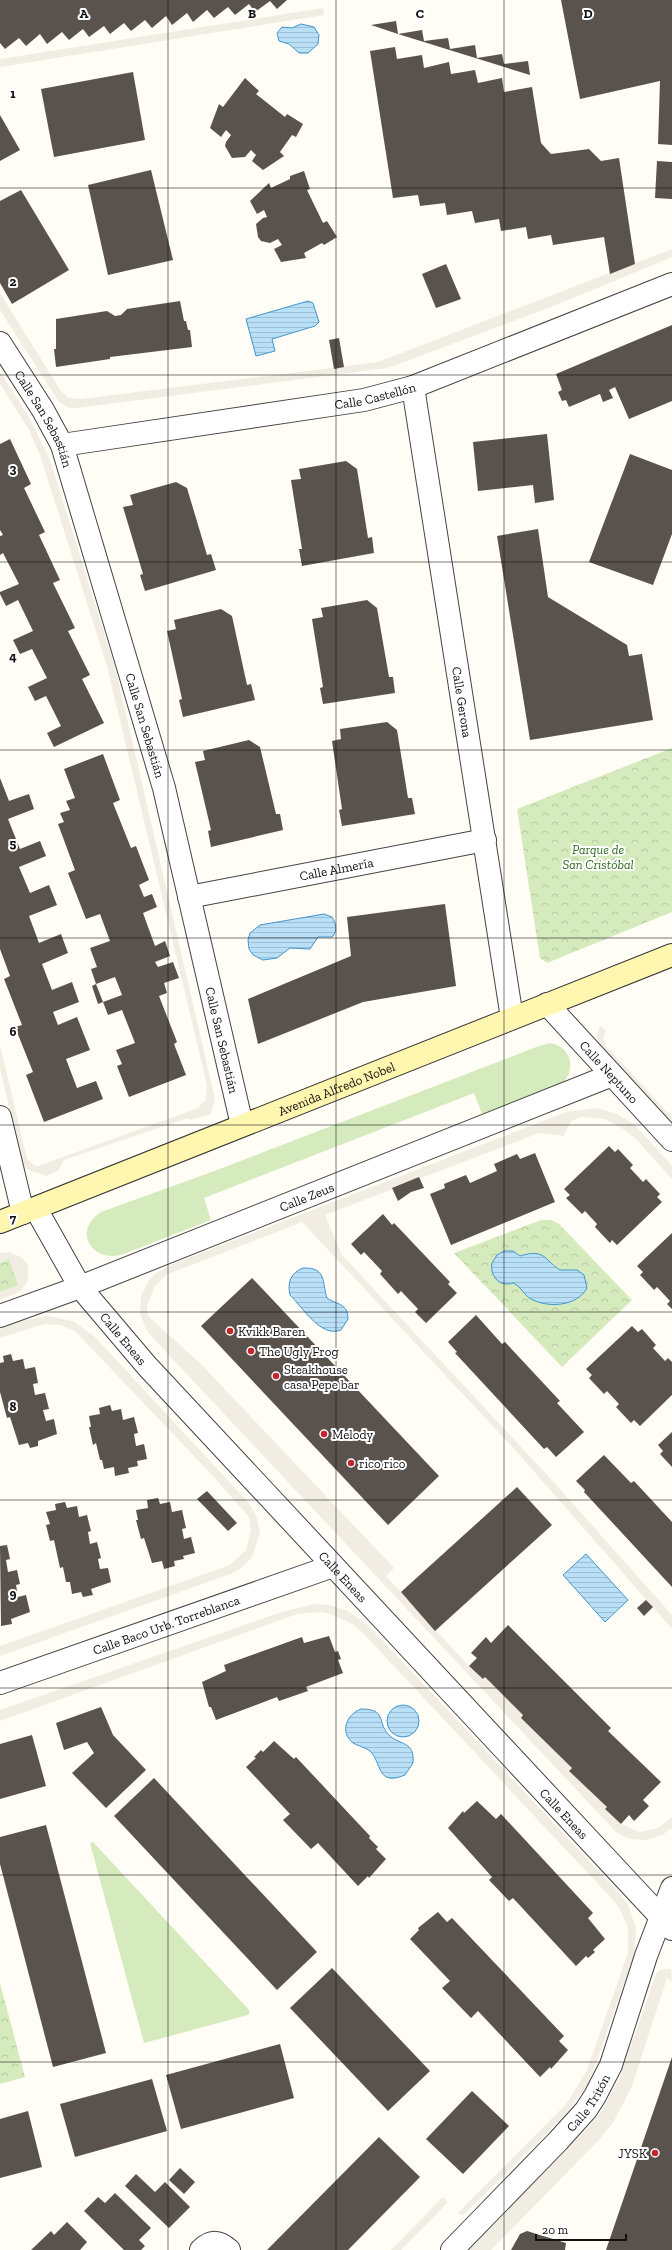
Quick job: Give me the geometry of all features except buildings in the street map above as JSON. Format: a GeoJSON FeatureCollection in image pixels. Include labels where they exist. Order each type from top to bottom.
{"type":"FeatureCollection","features":[{"type":"Feature","properties":{"kind":"main road","name":"Avenida Alfredo Nobel"},"geometry":{"type":"LineString","coordinates":[[0,1222],[672,954]]}},
{"type":"Feature","properties":{"kind":"street","name":"Calle Castellón"},"geometry":{"type":"LineString","coordinates":[[62,445],[346,403],[413,387],[672,284]]}},
{"type":"Feature","properties":{"kind":"street","name":"Calle San Sebastián"},"geometry":{"type":"LineString","coordinates":[[0,343],[43,410],[62,445],[164,788],[242,1125]]}},
{"type":"Feature","properties":{"kind":"street","name":"Calle Gerona"},"geometry":{"type":"LineString","coordinates":[[413,387],[512,1018]]}},
{"type":"Feature","properties":{"kind":"street","name":"Calle Almería"},"geometry":{"type":"LineString","coordinates":[[189,897],[485,840]]}},
{"type":"Feature","properties":{"kind":"street","name":"Calle Neptuno"},"geometry":{"type":"LineString","coordinates":[[547,1004],[672,1140]]}},
{"type":"Feature","properties":{"kind":"street","name":"Calle Zeus"},"geometry":{"type":"LineString","coordinates":[[0,1316],[80,1287],[612,1075]]}},
{"type":"Feature","properties":{"kind":"street","name":"Calle Eneas"},"geometry":{"type":"LineString","coordinates":[[0,1117],[29,1211],[80,1287],[147,1366],[667,1923]]}},
{"type":"Feature","properties":{"kind":"street","name":"Calle Baco Urb. Torreblanca"},"geometry":{"type":"LineString","coordinates":[[0,1683],[333,1566]]}},
{"type":"Feature","properties":{"kind":"street"},"geometry":{"type":"LineString","coordinates":[[667,1923],[672,1888]]}},
{"type":"Feature","properties":{"kind":"street","name":"Calle Tritón"},"geometry":{"type":"LineString","coordinates":[[452,2250],[574,2123],[595,2096],[611,2065],[646,1956],[667,1923]]}},
{"type":"Feature","properties":{"kind":"street"},"geometry":{"type":"LineString","coordinates":[[201,2250],[207,2244],[214,2242],[220,2243],[229,2250]]}},
{"type":"Feature","properties":{"kind":"green space","name":"Parque de San Cristóbal"},"geometry":{"type":"Polygon","coordinates":[[[672,748],[672,912],[547,963],[540,958],[517,809],[672,748]]]}},
{"type":"Feature","properties":{"kind":"green space"},"geometry":{"type":"Polygon","coordinates":[[[550,1043],[563,1049],[570,1060],[569,1073],[561,1085],[482,1114],[474,1093],[204,1198],[211,1220],[121,1255],[110,1256],[101,1254],[89,1243],[87,1235],[88,1227],[93,1219],[101,1212],[217,1170],[550,1043]]]}},
{"type":"Feature","properties":{"kind":"green space"},"geometry":{"type":"Polygon","coordinates":[[[541,1220],[551,1220],[559,1224],[632,1300],[562,1367],[454,1253],[541,1220]]]}},
{"type":"Feature","properties":{"kind":"green space"},"geometry":{"type":"Polygon","coordinates":[[[9,1259],[19,1285],[0,1292],[0,1263],[9,1259]]]}},
{"type":"Feature","properties":{"kind":"green space"},"geometry":{"type":"Polygon","coordinates":[[[93,1842],[250,2011],[248,2015],[144,2043],[90,1843],[93,1842]]]}},
{"type":"Feature","properties":{"kind":"green space"},"geometry":{"type":"Polygon","coordinates":[[[0,1983],[25,2077],[0,2084],[0,1983]]]}},
{"type":"Feature","properties":{"kind":"shaded area"},"geometry":{"type":"Polygon","coordinates":[[[323,8],[324,15],[0,67],[0,59],[323,8]]]}},
{"type":"Feature","properties":{"kind":"shaded area"},"geometry":{"type":"Polygon","coordinates":[[[672,249],[672,257],[556,305],[388,368],[76,408],[69,408],[59,402],[0,310],[0,293],[61,391],[69,398],[81,399],[378,362],[672,249]]]}},
{"type":"Feature","properties":{"kind":"shaded area"},"geometry":{"type":"Polygon","coordinates":[[[0,372],[29,417],[50,460],[116,671],[215,1099],[211,1114],[189,1120],[188,1118],[64,1160],[58,1171],[46,1176],[26,1169],[22,1161],[0,1069],[0,1045],[27,1159],[35,1166],[198,1108],[206,1099],[207,1085],[107,666],[40,455],[29,430],[0,384],[0,372]]]}},
{"type":"Feature","properties":{"kind":"shaded area"},"geometry":{"type":"Polygon","coordinates":[[[600,1026],[606,1030],[603,1038],[606,1046],[672,1117],[672,1127],[598,1044],[597,1035],[600,1026]]]}},
{"type":"Feature","properties":{"kind":"shaded area"},"geometry":{"type":"Polygon","coordinates":[[[597,1108],[617,1114],[635,1125],[672,1166],[672,1179],[635,1138],[623,1129],[605,1119],[581,1117],[571,1121],[564,1136],[539,1133],[325,1215],[342,1255],[551,1479],[672,1615],[672,1629],[517,1452],[302,1222],[166,1275],[155,1286],[147,1306],[148,1316],[201,1364],[394,1568],[386,1576],[469,1666],[483,1679],[485,1677],[523,1715],[521,1718],[572,1768],[569,1771],[607,1807],[605,1809],[621,1824],[639,1832],[658,1828],[672,1817],[672,1828],[662,1835],[647,1840],[630,1839],[616,1832],[151,1336],[146,1329],[140,1313],[141,1296],[149,1280],[155,1274],[170,1265],[566,1112],[597,1108]]]}},
{"type":"Feature","properties":{"kind":"shaded area"},"geometry":{"type":"Polygon","coordinates":[[[9,1252],[21,1257],[26,1262],[28,1267],[28,1280],[21,1291],[0,1300],[0,1292],[18,1285],[9,1259],[0,1263],[0,1253],[9,1252]]]}},
{"type":"Feature","properties":{"kind":"shaded area"},"geometry":{"type":"Polygon","coordinates":[[[48,1316],[73,1321],[95,1337],[247,1501],[256,1515],[260,1532],[252,1557],[240,1569],[233,1573],[0,1656],[0,1646],[230,1565],[246,1550],[251,1530],[249,1517],[214,1477],[75,1331],[61,1325],[44,1324],[0,1338],[0,1329],[24,1320],[48,1316]]]}},
{"type":"Feature","properties":{"kind":"shaded area"},"geometry":{"type":"Polygon","coordinates":[[[314,1604],[329,1605],[346,1610],[367,1624],[621,1895],[628,1905],[636,1928],[635,1952],[589,2083],[565,2115],[462,2216],[458,2213],[567,2103],[587,2070],[628,1953],[628,1928],[620,1909],[614,1901],[361,1631],[352,1624],[331,1614],[320,1612],[297,1614],[0,1721],[0,1710],[282,1612],[314,1604]]]}},
{"type":"Feature","properties":{"kind":"shaded area"},"geometry":{"type":"Polygon","coordinates":[[[671,1969],[672,1982],[667,1978],[632,2086],[614,2121],[599,2140],[491,2250],[469,2250],[601,2112],[620,2077],[656,1974],[660,1970],[671,1969]]]}},
{"type":"Feature","properties":{"kind":"shaded area"},"geometry":{"type":"Polygon","coordinates":[[[443,2197],[448,2202],[401,2250],[391,2250],[443,2197]]]}},
{"type":"Feature","properties":{"kind":"water"},"geometry":{"type":"Polygon","coordinates":[[[301,24],[314,27],[319,35],[318,44],[308,53],[299,53],[289,44],[279,41],[277,33],[282,27],[292,28],[301,24]]]}},
{"type":"Feature","properties":{"kind":"water"},"geometry":{"type":"Polygon","coordinates":[[[308,301],[313,303],[319,322],[315,326],[272,339],[275,351],[256,356],[246,319],[308,301]]]}},
{"type":"Feature","properties":{"kind":"water"},"geometry":{"type":"Polygon","coordinates":[[[324,914],[332,917],[336,930],[334,935],[332,937],[318,937],[310,949],[290,948],[277,958],[263,960],[253,955],[249,949],[248,940],[250,933],[260,925],[324,914]]]}},
{"type":"Feature","properties":{"kind":"water"},"geometry":{"type":"Polygon","coordinates":[[[504,1251],[513,1251],[520,1256],[535,1253],[539,1254],[560,1270],[577,1270],[584,1275],[587,1288],[576,1299],[561,1304],[545,1304],[531,1299],[517,1285],[513,1283],[501,1283],[493,1275],[492,1263],[497,1255],[504,1251]]]}},
{"type":"Feature","properties":{"kind":"water"},"geometry":{"type":"Polygon","coordinates":[[[303,1268],[311,1268],[320,1273],[324,1282],[327,1298],[341,1305],[346,1310],[348,1319],[341,1330],[326,1330],[320,1326],[290,1295],[289,1286],[291,1278],[295,1272],[303,1268]]]}},
{"type":"Feature","properties":{"kind":"water"},"geometry":{"type":"Polygon","coordinates":[[[586,1554],[628,1600],[605,1622],[563,1575],[586,1554]]]}},
{"type":"Feature","properties":{"kind":"water"},"geometry":{"type":"Polygon","coordinates":[[[400,1705],[406,1705],[415,1709],[419,1721],[415,1733],[406,1737],[400,1737],[391,1733],[387,1724],[387,1718],[391,1709],[400,1705]]]}},
{"type":"Feature","properties":{"kind":"water"},"geometry":{"type":"Polygon","coordinates":[[[361,1709],[375,1711],[380,1717],[388,1734],[392,1738],[405,1744],[411,1750],[413,1763],[405,1775],[396,1778],[384,1776],[370,1751],[353,1743],[349,1739],[346,1734],[346,1724],[356,1711],[361,1709]]]}},
{"type":"Feature","properties":{"kind":"place","name":"Kvikk Baren"},"geometry":{"type":"Point","coordinates":[230,1331]}},
{"type":"Feature","properties":{"kind":"place","name":"The Ugly Frog"},"geometry":{"type":"Point","coordinates":[251,1351]}},
{"type":"Feature","properties":{"kind":"place","name":"Steakhouse casa Pepe bar"},"geometry":{"type":"Point","coordinates":[276,1376]}},
{"type":"Feature","properties":{"kind":"place","name":"Melody"},"geometry":{"type":"Point","coordinates":[324,1434]}},
{"type":"Feature","properties":{"kind":"place","name":"rico rico"},"geometry":{"type":"Point","coordinates":[351,1463]}},
{"type":"Feature","properties":{"kind":"place","name":"JYSK"},"geometry":{"type":"Point","coordinates":[655,2153]}}]}
